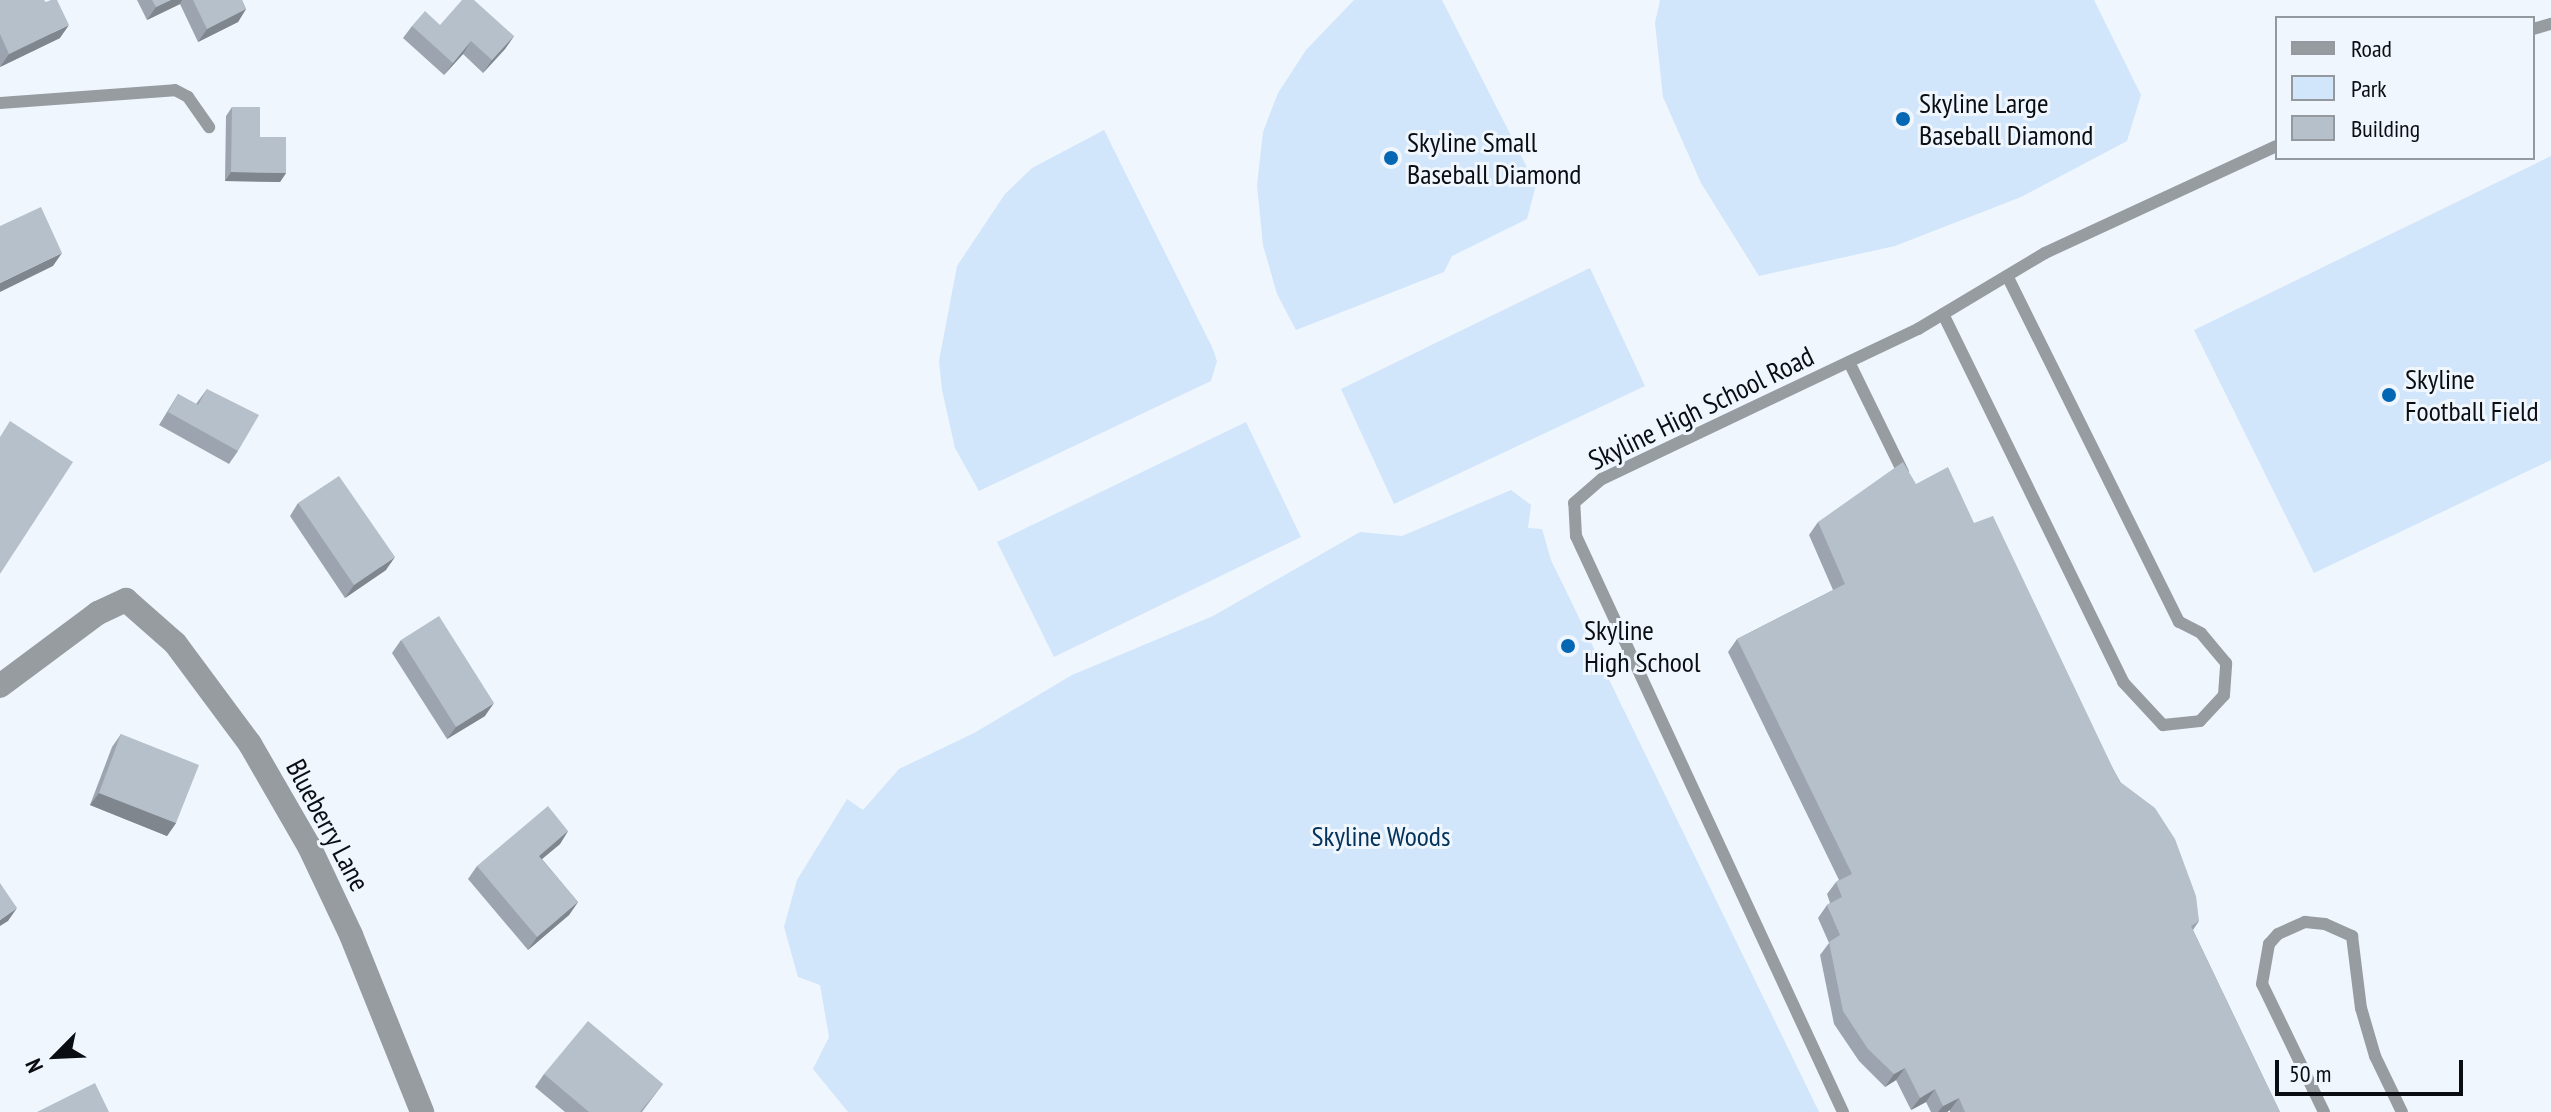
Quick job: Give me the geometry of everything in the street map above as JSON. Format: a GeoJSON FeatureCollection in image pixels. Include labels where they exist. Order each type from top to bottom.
{"type":"FeatureCollection","features":[{"type":"Feature","properties":{"kind":"street","name":"Blueberry Lane"},"geometry":{"type":"LineString","coordinates":[[0,686],[98,613],[126,600],[191,665],[250,744],[309,846],[351,935],[422,1112]]}},
{"type":"Feature","properties":{"kind":"lane"},"geometry":{"type":"LineString","coordinates":[[0,103],[175,90],[188,97],[209,127]]}},
{"type":"Feature","properties":{"kind":"lane","name":"Skyline High School Road"},"geometry":{"type":"LineString","coordinates":[[1843,1112],[1576,536],[1574,503],[1602,479],[1849,362],[1943,314],[2007,276],[2275,147]]}},
{"type":"Feature","properties":{"kind":"lane"},"geometry":{"type":"LineString","coordinates":[[1943,314],[2123,682],[2163,725],[2200,721],[2224,695],[2226,663],[2201,633],[2179,622],[2007,276]]}},
{"type":"Feature","properties":{"kind":"lane"},"geometry":{"type":"LineString","coordinates":[[1849,362],[1903,472]]}},
{"type":"Feature","properties":{"kind":"lane"},"geometry":{"type":"LineString","coordinates":[[2324,1112],[2262,984],[2269,944],[2305,922],[2325,924],[2352,936],[2361,1008],[2375,1056],[2402,1112]]}},
{"type":"Feature","properties":{"kind":"green space","name":"Skyline Small Baseball Diamond"},"geometry":{"type":"Polygon","coordinates":[[[1354,0],[1442,0],[1536,185],[1527,219],[1452,256],[1444,272],[1296,330],[1277,294],[1263,245],[1257,185],[1263,132],[1278,93],[1306,50],[1354,0]]]}},
{"type":"Feature","properties":{"kind":"green space","name":"Skyline Large Baseball Diamond"},"geometry":{"type":"Polygon","coordinates":[[[1660,0],[2094,0],[2141,95],[2127,141],[2021,197],[1895,246],[1759,276],[1701,183],[1663,97],[1655,23],[1660,0]]]}},
{"type":"Feature","properties":{"kind":"green space"},"geometry":{"type":"Polygon","coordinates":[[[1104,130],[1212,347],[1217,361],[1211,381],[979,491],[955,448],[939,361],[957,266],[1005,194],[1032,168],[1104,130]]]}},
{"type":"Feature","properties":{"kind":"green space","name":"Skyline Football Field"},"geometry":{"type":"Polygon","coordinates":[[[2551,156],[2551,460],[2314,573],[2194,330],[2551,156]]]}},
{"type":"Feature","properties":{"kind":"green space"},"geometry":{"type":"Polygon","coordinates":[[[1590,268],[1645,386],[1394,504],[1341,389],[1590,268]]]}},
{"type":"Feature","properties":{"kind":"green space"},"geometry":{"type":"Polygon","coordinates":[[[1246,422],[1301,537],[1054,657],[997,542],[1246,422]]]}},
{"type":"Feature","properties":{"kind":"green space","name":"Skyline Woods"},"geometry":{"type":"Polygon","coordinates":[[[1511,490],[1531,505],[1528,528],[1542,529],[1551,560],[1819,1112],[848,1112],[813,1069],[829,1037],[820,985],[798,977],[784,927],[797,880],[847,799],[863,810],[899,769],[974,733],[1072,675],[1213,616],[1360,532],[1402,536],[1511,490]]]}},
{"type":"Feature","properties":{"kind":"building"},"geometry":{"type":"Polygon","coordinates":[[[0,0],[57,0],[69,25],[9,54],[0,34],[0,0]]]}},
{"type":"Feature","properties":{"kind":"building"},"geometry":{"type":"Polygon","coordinates":[[[152,0],[171,0],[156,7],[152,0]]]}},
{"type":"Feature","properties":{"kind":"building"},"geometry":{"type":"Polygon","coordinates":[[[193,0],[242,0],[246,9],[207,29],[193,0]]]}},
{"type":"Feature","properties":{"kind":"building"},"geometry":{"type":"Polygon","coordinates":[[[462,0],[474,0],[514,36],[492,60],[471,41],[453,63],[412,26],[425,11],[440,25],[462,0]]]}},
{"type":"Feature","properties":{"kind":"building"},"geometry":{"type":"Polygon","coordinates":[[[232,107],[260,107],[260,137],[286,137],[286,173],[231,172],[232,107]]]}},
{"type":"Feature","properties":{"kind":"building"},"geometry":{"type":"Polygon","coordinates":[[[41,207],[62,253],[0,283],[0,226],[41,207]]]}},
{"type":"Feature","properties":{"kind":"building"},"geometry":{"type":"Polygon","coordinates":[[[207,389],[259,415],[238,451],[168,412],[178,394],[198,405],[207,389]]]}},
{"type":"Feature","properties":{"kind":"building"},"geometry":{"type":"Polygon","coordinates":[[[10,421],[73,462],[0,574],[0,437],[10,421]]]}},
{"type":"Feature","properties":{"kind":"building"},"geometry":{"type":"Polygon","coordinates":[[[1903,462],[1916,484],[1948,467],[1974,523],[1993,516],[2119,781],[2155,808],[2175,839],[2196,896],[2199,921],[2191,926],[2280,1112],[1965,1112],[1959,1098],[1943,1106],[1935,1089],[1920,1098],[1905,1068],[1894,1074],[1868,1049],[1843,1011],[1829,942],[1840,935],[1827,905],[1842,897],[1836,882],[1852,874],[1737,639],[1845,584],[1818,522],[1903,462]]]}},
{"type":"Feature","properties":{"kind":"building"},"geometry":{"type":"Polygon","coordinates":[[[339,476],[395,557],[354,585],[298,503],[339,476]]]}},
{"type":"Feature","properties":{"kind":"building"},"geometry":{"type":"Polygon","coordinates":[[[439,616],[494,703],[456,727],[401,640],[439,616]]]}},
{"type":"Feature","properties":{"kind":"building"},"geometry":{"type":"Polygon","coordinates":[[[121,734],[199,765],[176,823],[99,793],[121,734]]]}},
{"type":"Feature","properties":{"kind":"building"},"geometry":{"type":"Polygon","coordinates":[[[548,806],[568,831],[539,856],[578,902],[537,937],[477,866],[548,806]]]}},
{"type":"Feature","properties":{"kind":"building"},"geometry":{"type":"Polygon","coordinates":[[[0,883],[17,908],[0,920],[0,883]]]}},
{"type":"Feature","properties":{"kind":"building"},"geometry":{"type":"Polygon","coordinates":[[[588,1021],[663,1084],[640,1112],[589,1112],[544,1074],[588,1021]]]}},
{"type":"Feature","properties":{"kind":"building"},"geometry":{"type":"Polygon","coordinates":[[[95,1083],[109,1112],[37,1112],[95,1083]]]}},
{"type":"Feature","properties":{"kind":"place","name":"Skyline Large Baseball Diamond"},"geometry":{"type":"Point","coordinates":[1903,119]}},
{"type":"Feature","properties":{"kind":"place","name":"Skyline Small Baseball Diamond"},"geometry":{"type":"Point","coordinates":[1391,158]}},
{"type":"Feature","properties":{"kind":"place","name":"Skyline Football Field"},"geometry":{"type":"Point","coordinates":[2389,395]}},
{"type":"Feature","properties":{"kind":"place","name":"Skyline High School"},"geometry":{"type":"Point","coordinates":[1568,646]}}]}
